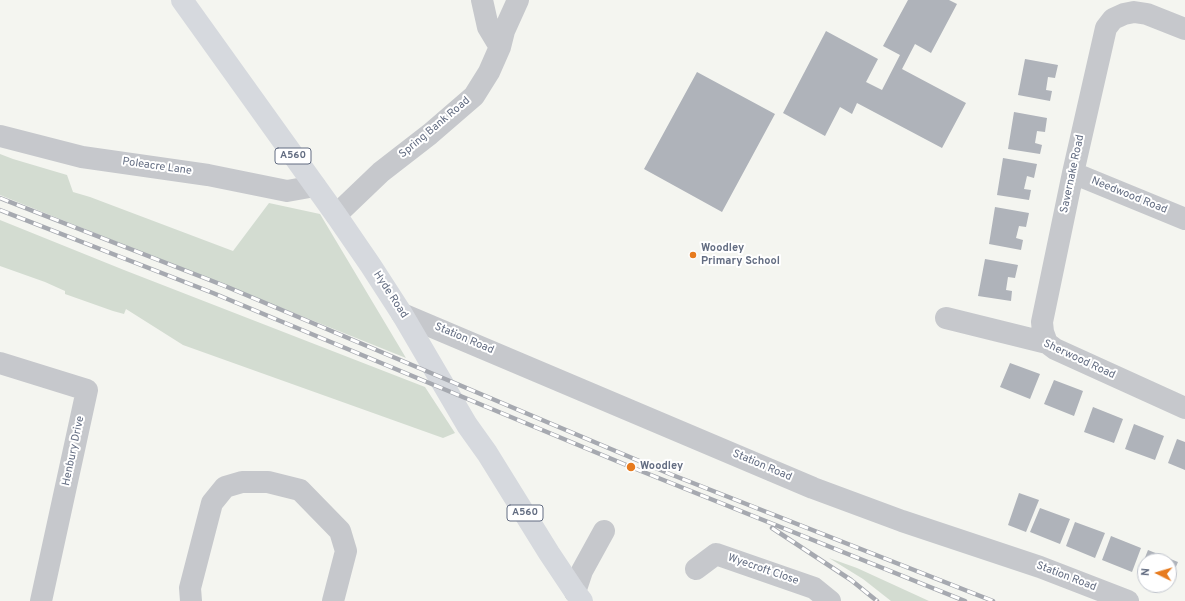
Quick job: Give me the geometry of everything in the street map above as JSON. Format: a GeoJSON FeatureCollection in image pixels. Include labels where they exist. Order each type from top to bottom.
{"type":"FeatureCollection","features":[{"type":"Feature","properties":{"kind":"main road","name":"Hyde Road"},"geometry":{"type":"LineString","coordinates":[[182,0],[336,215],[402,314],[467,425],[487,453],[549,553],[579,597]]}},
{"type":"Feature","properties":{"kind":"street"},"geometry":{"type":"LineString","coordinates":[[482,0],[488,27],[500,47]]}},
{"type":"Feature","properties":{"kind":"street","name":"Spring Bank Road"},"geometry":{"type":"LineString","coordinates":[[336,215],[381,172],[430,134],[474,96],[490,72],[500,47],[504,30],[518,0]]}},
{"type":"Feature","properties":{"kind":"street","name":"Savernake Road"},"geometry":{"type":"LineString","coordinates":[[1046,343],[1042,322],[1073,173],[1106,28],[1113,19],[1124,14],[1134,12],[1147,14],[1185,29]]}},
{"type":"Feature","properties":{"kind":"street","name":"Poleacre Lane"},"geometry":{"type":"LineString","coordinates":[[0,136],[82,157],[208,174],[288,191],[315,186]]}},
{"type":"Feature","properties":{"kind":"street","name":"Needwood Road"},"geometry":{"type":"LineString","coordinates":[[1073,173],[1185,219]]}},
{"type":"Feature","properties":{"kind":"street","name":"Station Road"},"geometry":{"type":"LineString","coordinates":[[402,314],[813,488],[902,521],[1040,566],[1128,601]]}},
{"type":"Feature","properties":{"kind":"street","name":"Sherwood Road"},"geometry":{"type":"LineString","coordinates":[[946,318],[1046,343],[1055,349],[1185,408]]}},
{"type":"Feature","properties":{"kind":"street","name":"Henbury Drive"},"geometry":{"type":"LineString","coordinates":[[0,363],[87,390],[41,601]]}},
{"type":"Feature","properties":{"kind":"street"},"geometry":{"type":"LineString","coordinates":[[191,601],[190,588],[212,503],[225,488],[242,482],[268,482],[300,490],[340,531],[346,551],[333,601]]}},
{"type":"Feature","properties":{"kind":"street"},"geometry":{"type":"LineString","coordinates":[[579,597],[582,571],[604,531]]}},
{"type":"Feature","properties":{"kind":"street","name":"Wyecroft Close"},"geometry":{"type":"LineString","coordinates":[[696,569],[716,554],[814,588],[830,601]]}},
{"type":"Feature","properties":{"kind":"shaded area"},"geometry":{"type":"Polygon","coordinates":[[[0,154],[67,175],[73,192],[233,251],[269,203],[320,214],[406,358],[0,195],[0,154]]]}},
{"type":"Feature","properties":{"kind":"shaded area"},"geometry":{"type":"Polygon","coordinates":[[[0,220],[425,387],[455,433],[443,438],[183,345],[126,309],[124,314],[113,311],[65,294],[65,291],[45,282],[0,266],[0,220]]]}},
{"type":"Feature","properties":{"kind":"shaded area"},"geometry":{"type":"Polygon","coordinates":[[[829,558],[857,568],[929,601],[891,601],[863,579],[829,558]]]}},
{"type":"Feature","properties":{"kind":"building"},"geometry":{"type":"Polygon","coordinates":[[[908,0],[949,0],[957,4],[931,53],[915,44],[902,69],[966,103],[942,148],[857,103],[852,114],[840,107],[825,136],[783,113],[826,31],[878,59],[866,82],[882,90],[900,55],[883,46],[908,0]]]}},
{"type":"Feature","properties":{"kind":"building"},"geometry":{"type":"Polygon","coordinates":[[[1025,59],[1058,65],[1055,78],[1048,77],[1046,90],[1052,91],[1050,101],[1018,95],[1025,59]]]}},
{"type":"Feature","properties":{"kind":"building"},"geometry":{"type":"Polygon","coordinates":[[[697,72],[775,114],[722,212],[644,169],[697,72]]]}},
{"type":"Feature","properties":{"kind":"building"},"geometry":{"type":"Polygon","coordinates":[[[1014,112],[1047,118],[1045,132],[1037,131],[1035,143],[1042,145],[1040,154],[1008,149],[1014,112]]]}},
{"type":"Feature","properties":{"kind":"building"},"geometry":{"type":"Polygon","coordinates":[[[1003,158],[1037,164],[1034,178],[1027,176],[1024,189],[1031,190],[1029,200],[997,195],[1003,158]]]}},
{"type":"Feature","properties":{"kind":"building"},"geometry":{"type":"Polygon","coordinates":[[[995,207],[1029,213],[1026,227],[1019,226],[1016,238],[1023,240],[1021,250],[989,244],[995,207]]]}},
{"type":"Feature","properties":{"kind":"building"},"geometry":{"type":"Polygon","coordinates":[[[985,259],[1018,265],[1015,278],[1008,277],[1006,290],[1012,291],[1011,301],[978,296],[985,259]]]}},
{"type":"Feature","properties":{"kind":"building"},"geometry":{"type":"Polygon","coordinates":[[[1010,363],[1040,374],[1030,399],[1000,387],[1010,363]]]}},
{"type":"Feature","properties":{"kind":"building"},"geometry":{"type":"Polygon","coordinates":[[[1054,380],[1083,391],[1074,416],[1044,404],[1054,380]]]}},
{"type":"Feature","properties":{"kind":"building"},"geometry":{"type":"Polygon","coordinates":[[[1093,407],[1123,419],[1114,443],[1084,432],[1093,407]]]}},
{"type":"Feature","properties":{"kind":"building"},"geometry":{"type":"Polygon","coordinates":[[[1134,424],[1164,436],[1155,460],[1125,449],[1134,424]]]}},
{"type":"Feature","properties":{"kind":"building"},"geometry":{"type":"Polygon","coordinates":[[[1177,439],[1185,442],[1185,470],[1168,463],[1177,439]]]}},
{"type":"Feature","properties":{"kind":"building"},"geometry":{"type":"Polygon","coordinates":[[[1019,493],[1039,500],[1026,532],[1008,525],[1019,493]]]}},
{"type":"Feature","properties":{"kind":"building"},"geometry":{"type":"Polygon","coordinates":[[[1040,508],[1070,519],[1060,544],[1030,532],[1040,508]]]}},
{"type":"Feature","properties":{"kind":"building"},"geometry":{"type":"Polygon","coordinates":[[[1075,522],[1105,533],[1095,558],[1066,546],[1075,522]]]}},
{"type":"Feature","properties":{"kind":"building"},"geometry":{"type":"Polygon","coordinates":[[[1111,536],[1141,548],[1139,553],[1137,553],[1137,559],[1132,572],[1102,560],[1111,536]]]}},
{"type":"Feature","properties":{"kind":"building"},"geometry":{"type":"Polygon","coordinates":[[[1148,550],[1156,553],[1147,553],[1148,550]]]}},
{"type":"Feature","properties":{"kind":"railway"},"geometry":{"type":"LineString","coordinates":[[0,198],[225,286],[670,474],[993,601]]}},
{"type":"Feature","properties":{"kind":"railway"},"geometry":{"type":"LineString","coordinates":[[0,210],[213,293],[631,467],[965,601]]}},
{"type":"Feature","properties":{"kind":"railway"},"geometry":{"type":"LineString","coordinates":[[772,528],[851,580],[877,601]]}},
{"type":"Feature","properties":{"kind":"place","name":"Woodley Primary School"},"geometry":{"type":"Point","coordinates":[693,255]}},
{"type":"Feature","properties":{"kind":"place","name":"Woodley"},"geometry":{"type":"Point","coordinates":[631,467]}}]}
